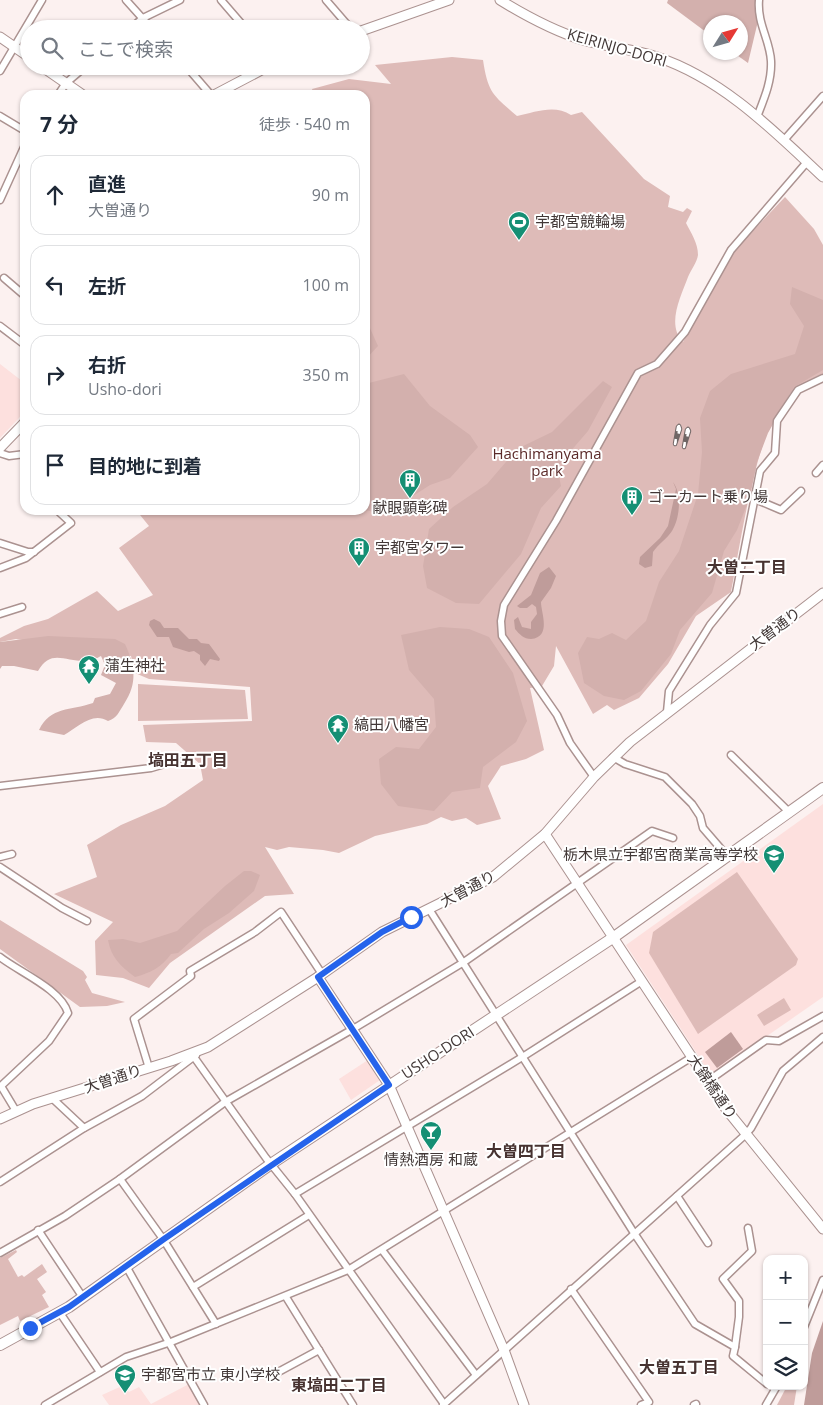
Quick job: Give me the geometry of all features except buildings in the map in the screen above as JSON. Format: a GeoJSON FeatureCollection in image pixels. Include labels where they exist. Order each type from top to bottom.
{"type":"FeatureCollection","features":[{"type":"Feature","properties":{"kind":"main road","name":"USHO-DORI"},"geometry":{"type":"LineString","coordinates":[[0,1345],[60,1313],[271,1164],[614,937],[823,788]]}},
{"type":"Feature","properties":{"kind":"street"},"geometry":{"type":"LineString","coordinates":[[30,20],[42,0]]}},
{"type":"Feature","properties":{"kind":"street"},"geometry":{"type":"LineString","coordinates":[[126,0],[143,18]]}},
{"type":"Feature","properties":{"kind":"street"},"geometry":{"type":"LineString","coordinates":[[141,20],[180,0]]}},
{"type":"Feature","properties":{"kind":"street"},"geometry":{"type":"LineString","coordinates":[[221,0],[238,20]]}},
{"type":"Feature","properties":{"kind":"street"},"geometry":{"type":"LineString","coordinates":[[326,0],[343,20]]}},
{"type":"Feature","properties":{"kind":"street"},"geometry":{"type":"LineString","coordinates":[[370,28],[449,0]]}},
{"type":"Feature","properties":{"kind":"street","name":"KEIRINJO-DORI"},"geometry":{"type":"LineString","coordinates":[[500,0],[565,33],[600,45],[657,57],[693,72],[729,95],[758,117],[785,139],[823,177]]}},
{"type":"Feature","properties":{"kind":"street"},"geometry":{"type":"LineString","coordinates":[[758,117],[770,85],[771,59],[761,28],[759,0]]}},
{"type":"Feature","properties":{"kind":"street"},"geometry":{"type":"LineString","coordinates":[[0,37],[20,51]]}},
{"type":"Feature","properties":{"kind":"street"},"geometry":{"type":"LineString","coordinates":[[0,71],[20,37]]}},
{"type":"Feature","properties":{"kind":"street"},"geometry":{"type":"LineString","coordinates":[[55,75],[76,90]]}},
{"type":"Feature","properties":{"kind":"street"},"geometry":{"type":"LineString","coordinates":[[61,90],[75,75]]}},
{"type":"Feature","properties":{"kind":"street"},"geometry":{"type":"LineString","coordinates":[[194,75],[208,90]]}},
{"type":"Feature","properties":{"kind":"street"},"geometry":{"type":"LineString","coordinates":[[222,90],[251,75]]}},
{"type":"Feature","properties":{"kind":"street"},"geometry":{"type":"LineString","coordinates":[[785,139],[823,96]]}},
{"type":"Feature","properties":{"kind":"street"},"geometry":{"type":"LineString","coordinates":[[0,116],[20,128]]}},
{"type":"Feature","properties":{"kind":"street"},"geometry":{"type":"LineString","coordinates":[[0,200],[20,156]]}},
{"type":"Feature","properties":{"kind":"street"},"geometry":{"type":"LineString","coordinates":[[594,777],[570,743],[557,715],[502,636],[501,621],[504,604],[556,521],[638,372],[658,364],[685,332],[731,250],[807,162]]}},
{"type":"Feature","properties":{"kind":"street"},"geometry":{"type":"LineString","coordinates":[[1,278],[20,292]]}},
{"type":"Feature","properties":{"kind":"street"},"geometry":{"type":"LineString","coordinates":[[0,326],[20,341]]}},
{"type":"Feature","properties":{"kind":"street"},"geometry":{"type":"LineString","coordinates":[[667,712],[669,691],[710,625],[736,593],[760,471],[775,453],[777,421],[798,390],[823,378]]}},
{"type":"Feature","properties":{"kind":"street"},"geometry":{"type":"LineString","coordinates":[[0,448],[20,427]]}},
{"type":"Feature","properties":{"kind":"street"},"geometry":{"type":"LineString","coordinates":[[0,453],[9,456],[20,454]]}},
{"type":"Feature","properties":{"kind":"street"},"geometry":{"type":"LineString","coordinates":[[816,473],[823,465]]}},
{"type":"Feature","properties":{"kind":"street"},"geometry":{"type":"LineString","coordinates":[[755,500],[781,510],[801,491]]}},
{"type":"Feature","properties":{"kind":"street"},"geometry":{"type":"LineString","coordinates":[[0,568],[26,558],[71,523],[63,515]]}},
{"type":"Feature","properties":{"kind":"street"},"geometry":{"type":"LineString","coordinates":[[0,543],[28,552],[35,552]]}},
{"type":"Feature","properties":{"kind":"street","name":"大曽通り"},"geometry":{"type":"LineString","coordinates":[[0,1119],[52,1098],[149,1068],[208,1047],[320,975],[382,932],[493,877],[545,834],[613,757],[667,712],[823,593]]}},
{"type":"Feature","properties":{"kind":"street"},"geometry":{"type":"LineString","coordinates":[[0,614],[22,607]]}},
{"type":"Feature","properties":{"kind":"street"},"geometry":{"type":"LineString","coordinates":[[731,755],[789,812]]}},
{"type":"Feature","properties":{"kind":"street"},"geometry":{"type":"LineString","coordinates":[[613,757],[625,764],[665,777],[692,804],[700,816],[704,828],[728,857]]}},
{"type":"Feature","properties":{"kind":"street"},"geometry":{"type":"LineString","coordinates":[[0,786],[151,768],[178,760]]}},
{"type":"Feature","properties":{"kind":"street"},"geometry":{"type":"LineString","coordinates":[[0,1253],[120,1179],[225,1102],[353,1029],[464,962],[652,831],[673,838]]}},
{"type":"Feature","properties":{"kind":"street","name":"大錦橋通り"},"geometry":{"type":"LineString","coordinates":[[545,834],[745,1135],[823,1229]]}},
{"type":"Feature","properties":{"kind":"street"},"geometry":{"type":"LineString","coordinates":[[0,856],[12,854]]}},
{"type":"Feature","properties":{"kind":"street"},"geometry":{"type":"LineString","coordinates":[[0,867],[62,908],[87,921]]}},
{"type":"Feature","properties":{"kind":"street"},"geometry":{"type":"LineString","coordinates":[[429,909],[524,1056],[634,1233],[695,1324],[735,1347]]}},
{"type":"Feature","properties":{"kind":"street"},"geometry":{"type":"LineString","coordinates":[[149,1068],[134,1019],[192,976],[190,972],[255,932],[281,912],[389,1085],[504,1350],[524,1405]]}},
{"type":"Feature","properties":{"kind":"street"},"geometry":{"type":"LineString","coordinates":[[0,957],[29,974],[66,1005],[68,1013],[49,1041],[1,1086],[16,1111]]}},
{"type":"Feature","properties":{"kind":"street"},"geometry":{"type":"LineString","coordinates":[[295,1194],[524,1056],[642,981]]}},
{"type":"Feature","properties":{"kind":"street"},"geometry":{"type":"LineString","coordinates":[[708,1081],[766,1040],[779,1041],[823,1016]]}},
{"type":"Feature","properties":{"kind":"street"},"geometry":{"type":"LineString","coordinates":[[194,1057],[225,1102],[295,1194],[444,1405],[571,1289],[745,1135],[783,1071],[823,1036]]}},
{"type":"Feature","properties":{"kind":"street"},"geometry":{"type":"LineString","coordinates":[[0,1182],[84,1128],[142,1096],[208,1047]]}},
{"type":"Feature","properties":{"kind":"street"},"geometry":{"type":"LineString","coordinates":[[45,1405],[126,1357],[171,1342],[286,1297],[348,1270],[692,1057]]}},
{"type":"Feature","properties":{"kind":"street"},"geometry":{"type":"LineString","coordinates":[[52,1098],[84,1128]]}},
{"type":"Feature","properties":{"kind":"street"},"geometry":{"type":"LineString","coordinates":[[120,1179],[164,1239],[216,1324]]}},
{"type":"Feature","properties":{"kind":"street"},"geometry":{"type":"LineString","coordinates":[[676,1196],[708,1243]]}},
{"type":"Feature","properties":{"kind":"street"},"geometry":{"type":"LineString","coordinates":[[193,1287],[309,1215]]}},
{"type":"Feature","properties":{"kind":"street"},"geometry":{"type":"LineString","coordinates":[[748,1228],[752,1251],[723,1279],[739,1301],[733,1356],[763,1380]]}},
{"type":"Feature","properties":{"kind":"street"},"geometry":{"type":"LineString","coordinates":[[38,1230],[82,1296]]}},
{"type":"Feature","properties":{"kind":"street"},"geometry":{"type":"LineString","coordinates":[[382,1250],[476,1375]]}},
{"type":"Feature","properties":{"kind":"street"},"geometry":{"type":"LineString","coordinates":[[126,1266],[171,1342],[204,1405]]}},
{"type":"Feature","properties":{"kind":"street"},"geometry":{"type":"LineString","coordinates":[[808,1317],[823,1280]]}},
{"type":"Feature","properties":{"kind":"street"},"geometry":{"type":"LineString","coordinates":[[571,1289],[650,1404],[641,1405]]}},
{"type":"Feature","properties":{"kind":"street"},"geometry":{"type":"LineString","coordinates":[[286,1297],[353,1405]]}},
{"type":"Feature","properties":{"kind":"street"},"geometry":{"type":"LineString","coordinates":[[60,1313],[100,1372]]}},
{"type":"Feature","properties":{"kind":"street"},"geometry":{"type":"LineString","coordinates":[[269,1377],[319,1350]]}},
{"type":"Feature","properties":{"kind":"street"},"geometry":{"type":"LineString","coordinates":[[766,1405],[771,1390]]}},
{"type":"Feature","properties":{"kind":"shaded area"},"geometry":{"type":"Polygon","coordinates":[[[0,364],[20,379],[20,416],[0,438],[0,364]]]}},
{"type":"Feature","properties":{"kind":"shaded area"},"geometry":{"type":"Polygon","coordinates":[[[673,482],[676,487],[679,499],[677,520],[670,534],[653,552],[652,566],[645,568],[639,564],[640,557],[660,538],[668,526],[676,489],[673,482]]]}},
{"type":"Feature","properties":{"kind":"shaded area"},"geometry":{"type":"Polygon","coordinates":[[[549,567],[556,576],[551,588],[541,602],[543,629],[537,637],[526,638],[515,629],[514,620],[518,617],[522,627],[531,629],[531,622],[537,614],[536,607],[532,604],[527,608],[517,606],[531,595],[540,573],[549,567]]]}},
{"type":"Feature","properties":{"kind":"shaded area"},"geometry":{"type":"Polygon","coordinates":[[[154,619],[160,622],[164,628],[178,628],[189,639],[197,639],[201,643],[209,644],[220,659],[219,661],[210,659],[205,666],[200,660],[200,655],[194,651],[189,652],[173,647],[169,637],[157,637],[149,625],[150,621],[154,619]]]}},
{"type":"Feature","properties":{"kind":"shaded area","name":"栃木県立宇都宮商業高等学校"},"geometry":{"type":"Polygon","coordinates":[[[823,804],[823,997],[711,1075],[626,945],[823,804]]]}},
{"type":"Feature","properties":{"kind":"shaded area"},"geometry":{"type":"Polygon","coordinates":[[[731,1032],[743,1049],[717,1068],[705,1052],[731,1032]]]}},
{"type":"Feature","properties":{"kind":"shaded area"},"geometry":{"type":"Polygon","coordinates":[[[368,1060],[380,1080],[351,1100],[339,1079],[368,1060]]]}},
{"type":"Feature","properties":{"kind":"shaded area"},"geometry":{"type":"Polygon","coordinates":[[[823,1321],[823,1405],[804,1405],[806,1390],[808,1390],[812,1353],[823,1321]]]}},
{"type":"Feature","properties":{"kind":"shaded area","name":"宇都宮市立 東小学校"},"geometry":{"type":"Polygon","coordinates":[[[189,1384],[199,1405],[109,1405],[102,1395],[124,1385],[129,1392],[139,1387],[151,1404],[189,1384]]]}},
{"type":"Feature","properties":{"kind":"green space"},"geometry":{"type":"Polygon","coordinates":[[[668,0],[763,0],[748,63],[744,60],[748,60],[748,15],[703,15],[703,30],[667,3],[668,0]]]}},
{"type":"Feature","properties":{"kind":"green space","name":"Hachimanyama park"},"geometry":{"type":"Polygon","coordinates":[[[452,57],[483,60],[487,80],[493,92],[517,116],[552,109],[571,115],[582,112],[644,179],[670,196],[668,207],[683,212],[687,208],[692,211],[686,223],[696,242],[698,255],[682,293],[675,319],[678,335],[683,342],[732,253],[785,197],[814,229],[823,245],[823,380],[791,393],[779,407],[769,429],[759,456],[752,486],[731,592],[696,616],[668,664],[639,698],[614,710],[607,705],[593,714],[556,646],[554,666],[542,686],[530,688],[544,750],[526,759],[501,766],[488,786],[501,819],[477,825],[466,818],[452,821],[441,817],[427,824],[375,836],[339,853],[289,847],[277,850],[265,847],[294,894],[265,896],[170,963],[149,988],[123,978],[96,975],[95,941],[113,922],[54,894],[97,877],[87,845],[121,825],[165,806],[203,780],[200,764],[176,743],[146,742],[143,725],[252,721],[250,687],[149,679],[135,673],[131,656],[16,639],[0,642],[0,638],[24,626],[48,619],[97,591],[118,611],[153,595],[119,548],[149,526],[140,515],[370,515],[370,90],[312,89],[349,79],[391,84],[375,65],[452,57]]]}},
{"type":"Feature","properties":{"kind":"green space"},"geometry":{"type":"Polygon","coordinates":[[[792,287],[823,300],[823,370],[794,387],[768,433],[757,462],[750,497],[737,530],[724,551],[712,593],[680,630],[671,654],[641,691],[624,700],[604,696],[584,683],[578,653],[587,637],[599,639],[612,633],[626,640],[646,621],[659,582],[679,551],[698,494],[702,452],[700,418],[710,391],[731,374],[795,354],[804,326],[790,304],[792,287]]]}},
{"type":"Feature","properties":{"kind":"green space"},"geometry":{"type":"Polygon","coordinates":[[[370,328],[378,346],[370,355],[370,328]]]}},
{"type":"Feature","properties":{"kind":"green space"},"geometry":{"type":"Polygon","coordinates":[[[404,374],[430,406],[470,435],[478,447],[450,478],[430,485],[385,514],[370,511],[370,383],[404,374]]]}},
{"type":"Feature","properties":{"kind":"green space"},"geometry":{"type":"Polygon","coordinates":[[[603,381],[612,387],[588,431],[557,467],[561,486],[541,508],[521,554],[479,604],[456,603],[427,588],[423,566],[429,529],[453,507],[487,484],[517,449],[552,432],[603,381]]]}},
{"type":"Feature","properties":{"kind":"green space"},"geometry":{"type":"Polygon","coordinates":[[[440,627],[469,629],[489,637],[513,673],[527,721],[516,742],[483,767],[480,788],[452,792],[434,811],[398,806],[381,784],[379,759],[396,747],[419,749],[436,727],[434,699],[409,670],[401,635],[440,627]]]}},
{"type":"Feature","properties":{"kind":"green space"},"geometry":{"type":"Polygon","coordinates":[[[48,636],[115,639],[125,644],[133,667],[133,682],[128,696],[114,718],[108,721],[102,718],[90,719],[64,735],[39,730],[44,722],[55,713],[93,703],[95,698],[110,694],[116,683],[101,675],[105,665],[101,656],[87,661],[53,658],[43,664],[38,671],[14,666],[2,666],[0,669],[0,642],[48,636]]]}},
{"type":"Feature","properties":{"kind":"green space"},"geometry":{"type":"Polygon","coordinates":[[[138,684],[245,690],[248,719],[138,721],[138,684]]]}},
{"type":"Feature","properties":{"kind":"green space"},"geometry":{"type":"Polygon","coordinates":[[[244,871],[251,871],[260,875],[254,891],[229,913],[204,929],[178,953],[171,954],[164,963],[155,969],[135,977],[114,956],[108,940],[123,939],[140,943],[177,931],[225,886],[244,871]]]}},
{"type":"Feature","properties":{"kind":"green space"},"geometry":{"type":"Polygon","coordinates":[[[737,872],[798,959],[796,965],[698,1034],[649,953],[653,932],[737,872]]]}},
{"type":"Feature","properties":{"kind":"green space"},"geometry":{"type":"Polygon","coordinates":[[[0,920],[83,971],[87,977],[85,980],[92,993],[125,1002],[107,1006],[80,1007],[0,949],[0,920]]]}},
{"type":"Feature","properties":{"kind":"green space"},"geometry":{"type":"Polygon","coordinates":[[[784,998],[791,1010],[764,1026],[757,1015],[784,998]]]}},
{"type":"Feature","properties":{"kind":"green space"},"geometry":{"type":"Polygon","coordinates":[[[16,1250],[17,1252],[8,1259],[18,1277],[22,1275],[24,1277],[42,1264],[47,1272],[37,1279],[46,1292],[42,1295],[49,1307],[20,1321],[18,1316],[0,1325],[0,1258],[16,1250]]]}},
{"type":"Feature","properties":{"kind":"green space"},"geometry":{"type":"Polygon","coordinates":[[[785,1390],[796,1390],[794,1405],[777,1405],[785,1390]]]}},
{"type":"Feature","properties":{"kind":"railway"},"geometry":{"type":"LineString","coordinates":[[679,426],[680,429],[675,444],[678,427],[679,426]]}},
{"type":"Feature","properties":{"kind":"railway"},"geometry":{"type":"LineString","coordinates":[[688,429],[689,431],[684,447],[687,430],[688,429]]}},
{"type":"Feature","properties":{"kind":"place","name":"宇都宮競輪場"},"geometry":{"type":"Point","coordinates":[519,241]}},
{"type":"Feature","properties":{"kind":"place","name":"献眼顕彰碑"},"geometry":{"type":"Point","coordinates":[410,499]}},
{"type":"Feature","properties":{"kind":"place","name":"ゴーカート乗り場"},"geometry":{"type":"Point","coordinates":[632,516]}},
{"type":"Feature","properties":{"kind":"place","name":"宇都宮タワー"},"geometry":{"type":"Point","coordinates":[359,567]}},
{"type":"Feature","properties":{"kind":"place","name":"蒲生神社"},"geometry":{"type":"Point","coordinates":[89,685]}},
{"type":"Feature","properties":{"kind":"place","name":"縞田八幡宮"},"geometry":{"type":"Point","coordinates":[338,744]}},
{"type":"Feature","properties":{"kind":"place","name":"栃木県立宇都宮商業高等学校"},"geometry":{"type":"Point","coordinates":[774,874]}},
{"type":"Feature","properties":{"kind":"place","name":"情熱酒房 和蔵"},"geometry":{"type":"Point","coordinates":[431,1151]}},
{"type":"Feature","properties":{"kind":"place","name":"宇都宮市立 東小学校"},"geometry":{"type":"Point","coordinates":[125,1394]}},
{"type":"Feature","properties":{"kind":"district","name":"大曽二丁目"},"geometry":{"type":"Point","coordinates":[747,567]}},
{"type":"Feature","properties":{"kind":"district","name":"塙田五丁目"},"geometry":{"type":"Point","coordinates":[188,760]}},
{"type":"Feature","properties":{"kind":"district","name":"大曽四丁目"},"geometry":{"type":"Point","coordinates":[526,1151]}},
{"type":"Feature","properties":{"kind":"district","name":"大曽五丁目"},"geometry":{"type":"Point","coordinates":[679,1367]}},
{"type":"Feature","properties":{"kind":"district","name":"東塙田二丁目"},"geometry":{"type":"Point","coordinates":[339,1385]}},
{"type":"Feature","properties":{"kind":"route"},"geometry":{"type":"LineString","coordinates":[[30,1328],[69,1307],[265,1168],[389,1085],[318,977],[382,932],[411,917]]}}]}
